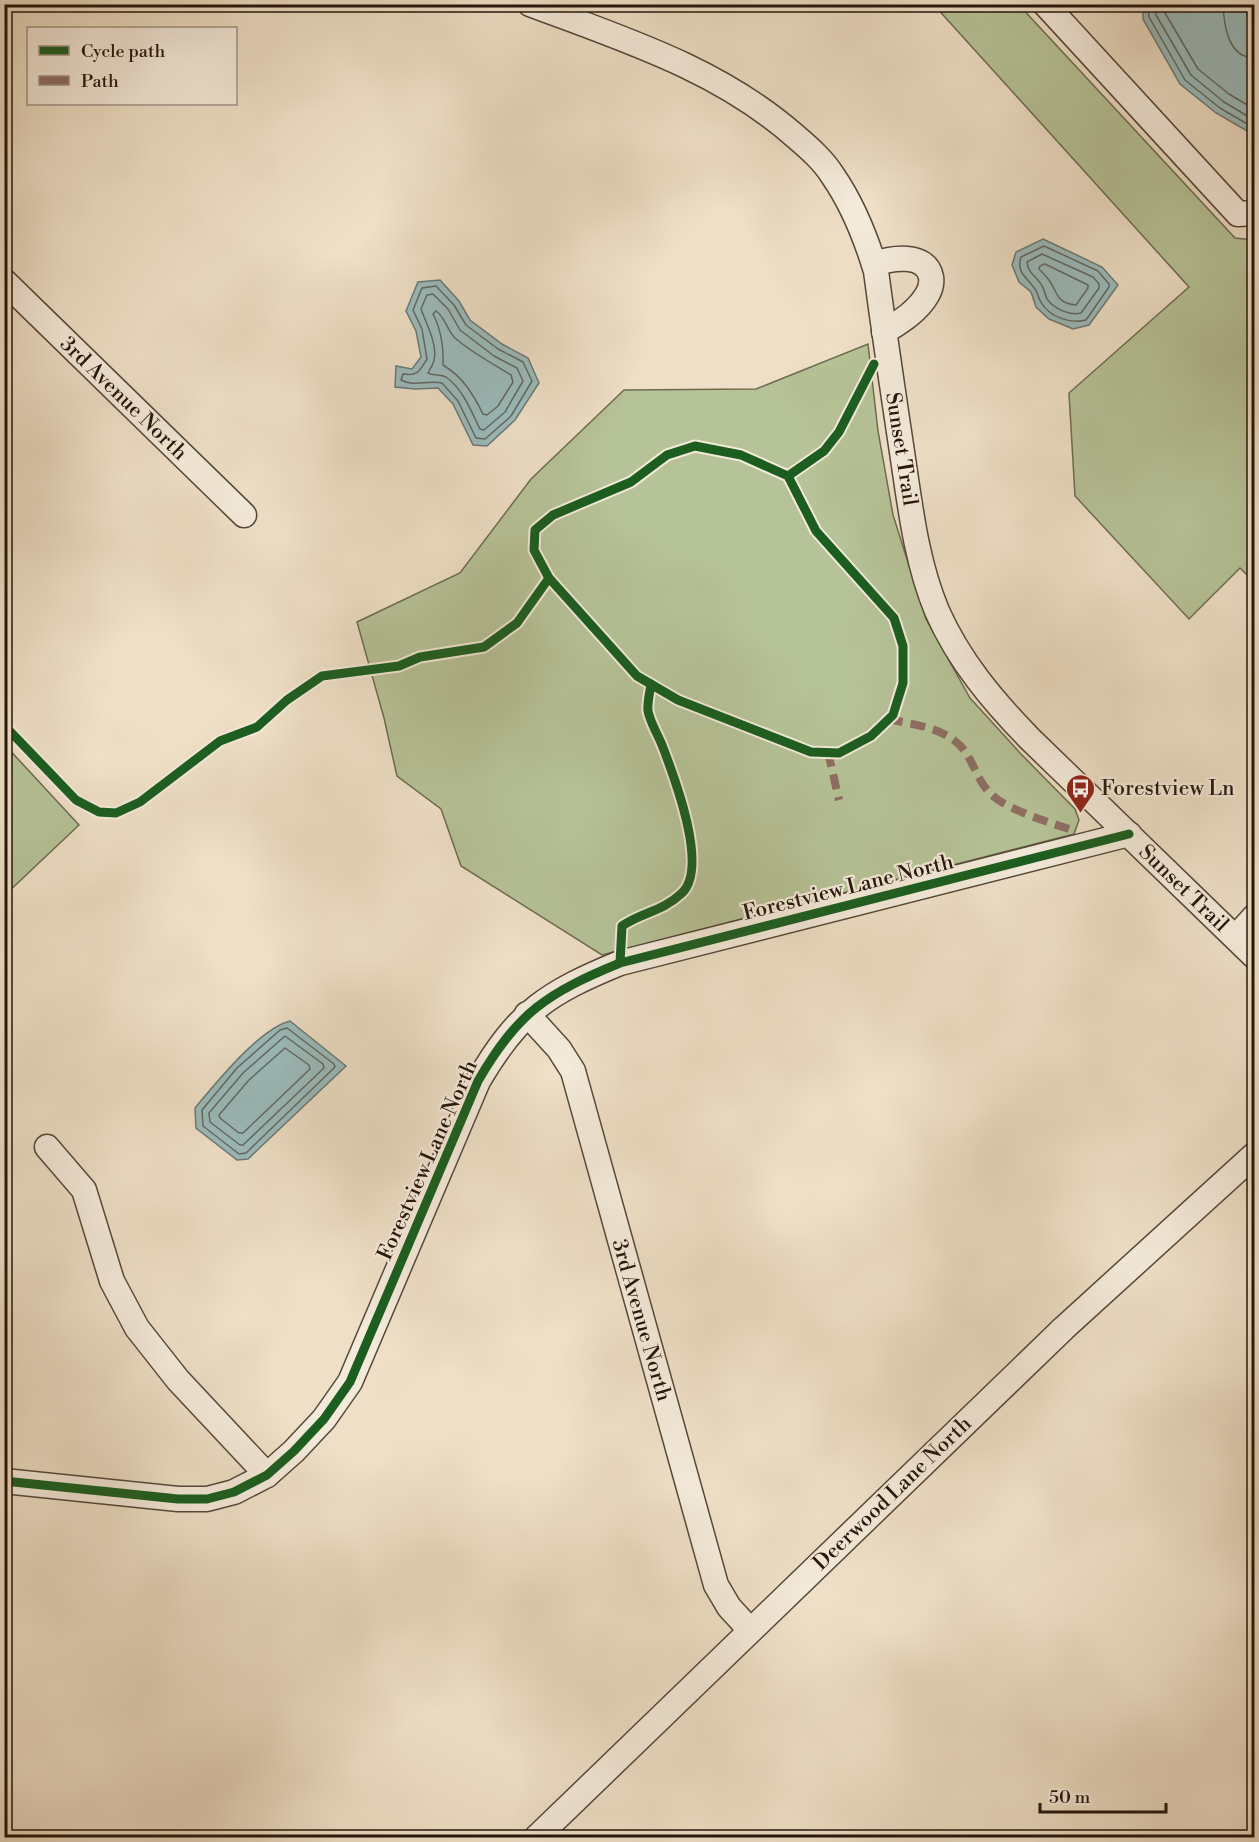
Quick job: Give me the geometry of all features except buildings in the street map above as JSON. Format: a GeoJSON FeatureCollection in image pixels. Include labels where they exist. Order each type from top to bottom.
{"type":"FeatureCollection","features":[{"type":"Feature","properties":{"kind":"street","name":"Sunset Trail"},"geometry":{"type":"LineString","coordinates":[[530,4],[619,36],[689,67],[736,92],[778,121],[818,157],[833,176],[866,237],[874,264],[921,562],[938,611],[963,659],[994,702],[1254,956]]}},
{"type":"Feature","properties":{"kind":"street"},"geometry":{"type":"LineString","coordinates":[[1045,4],[1238,214],[1254,213]]}},
{"type":"Feature","properties":{"kind":"street"},"geometry":{"type":"LineString","coordinates":[[874,264],[888,260],[914,260],[927,268],[932,281],[923,301],[908,316],[884,332]]}},
{"type":"Feature","properties":{"kind":"street","name":"3rd Avenue North"},"geometry":{"type":"LineString","coordinates":[[4,281],[244,515]]}},
{"type":"Feature","properties":{"kind":"street","name":"Forestview Lane North"},"geometry":{"type":"LineString","coordinates":[[4,1481],[178,1499],[207,1499],[234,1492],[267,1475],[294,1451],[324,1419],[350,1382],[478,1081],[496,1050],[527,1014],[546,999],[577,981],[620,963],[1129,834]]}},
{"type":"Feature","properties":{"kind":"street"},"geometry":{"type":"LineString","coordinates":[[1236,937],[1254,917]]}},
{"type":"Feature","properties":{"kind":"street","name":"3rd Avenue North"},"geometry":{"type":"LineString","coordinates":[[527,1014],[559,1049],[573,1071],[716,1585],[729,1607],[750,1630]]}},
{"type":"Feature","properties":{"kind":"street"},"geometry":{"type":"LineString","coordinates":[[46,1147],[84,1190],[112,1281],[137,1328],[178,1380],[267,1475]]}},
{"type":"Feature","properties":{"kind":"street","name":"Deerwood Lane North"},"geometry":{"type":"LineString","coordinates":[[536,1838],[1064,1328],[1254,1155]]}},
{"type":"Feature","properties":{"kind":"green space"},"geometry":{"type":"Polygon","coordinates":[[[934,5],[1019,5],[1235,238],[1254,240],[1254,582],[1240,568],[1189,619],[1075,496],[1069,393],[1189,287],[934,5]]]}},
{"type":"Feature","properties":{"kind":"green space"},"geometry":{"type":"Polygon","coordinates":[[[868,344],[878,431],[893,515],[926,619],[970,698],[1075,809],[1079,820],[1074,834],[602,955],[461,866],[441,809],[397,776],[384,718],[357,622],[460,573],[531,479],[624,390],[756,389],[868,344]]]}},
{"type":"Feature","properties":{"kind":"green space"},"geometry":{"type":"Polygon","coordinates":[[[5,745],[79,825],[5,895],[5,745]]]}},
{"type":"Feature","properties":{"kind":"water"},"geometry":{"type":"Polygon","coordinates":[[[1143,5],[1245,5],[1254,44],[1254,135],[1216,113],[1180,84],[1143,19],[1143,5]]]}},
{"type":"Feature","properties":{"kind":"water"},"geometry":{"type":"Polygon","coordinates":[[[1043,239],[1102,267],[1118,285],[1089,325],[1073,329],[1049,319],[1036,307],[1031,292],[1019,282],[1012,265],[1016,252],[1043,239]]]}},
{"type":"Feature","properties":{"kind":"water"},"geometry":{"type":"Polygon","coordinates":[[[440,280],[459,301],[470,320],[502,344],[528,358],[539,383],[515,420],[487,446],[473,445],[453,404],[438,388],[395,387],[396,366],[412,369],[421,357],[416,331],[406,311],[418,282],[440,280]]]}},
{"type":"Feature","properties":{"kind":"water"},"geometry":{"type":"Polygon","coordinates":[[[290,1021],[346,1066],[248,1159],[237,1160],[196,1128],[195,1108],[252,1045],[265,1034],[290,1021]]]}},
{"type":"Feature","properties":{"kind":"marked path"},"geometry":{"type":"LineString","coordinates":[[888,719],[929,728],[948,736],[964,750],[993,796],[1019,811],[1069,829]]}},
{"type":"Feature","properties":{"kind":"marked path"},"geometry":{"type":"LineString","coordinates":[[828,752],[839,800]]}},
{"type":"Feature","properties":{"kind":"cycle path"},"geometry":{"type":"LineString","coordinates":[[788,476],[816,531],[894,618],[903,646],[903,683],[893,715],[871,736],[839,753],[811,752],[678,700],[637,676],[549,578],[534,550],[535,530],[553,515],[631,482],[667,455],[695,446],[741,455],[788,476],[824,451],[839,432],[874,364]]}},
{"type":"Feature","properties":{"kind":"cycle path"},"geometry":{"type":"LineString","coordinates":[[4,725],[76,800],[99,812],[116,813],[140,802],[220,741],[257,727],[287,700],[322,676],[399,666],[420,657],[484,647],[517,623],[549,578]]}},
{"type":"Feature","properties":{"kind":"cycle path"},"geometry":{"type":"LineString","coordinates":[[620,963],[622,926],[660,908],[682,893],[689,880],[692,863],[691,843],[681,799],[662,745],[650,720],[648,701],[651,684]]}},
{"type":"Feature","properties":{"kind":"cycle path"},"geometry":{"type":"LineString","coordinates":[[4,1481],[178,1499],[207,1499],[234,1492],[267,1475],[294,1451],[324,1419],[350,1382],[478,1081],[521,1021],[537,1007],[573,984],[620,963],[1129,834]]}},
{"type":"Feature","properties":{"kind":"place","name":"Forestview Ln"},"geometry":{"type":"Point","coordinates":[1080,814]}}]}
